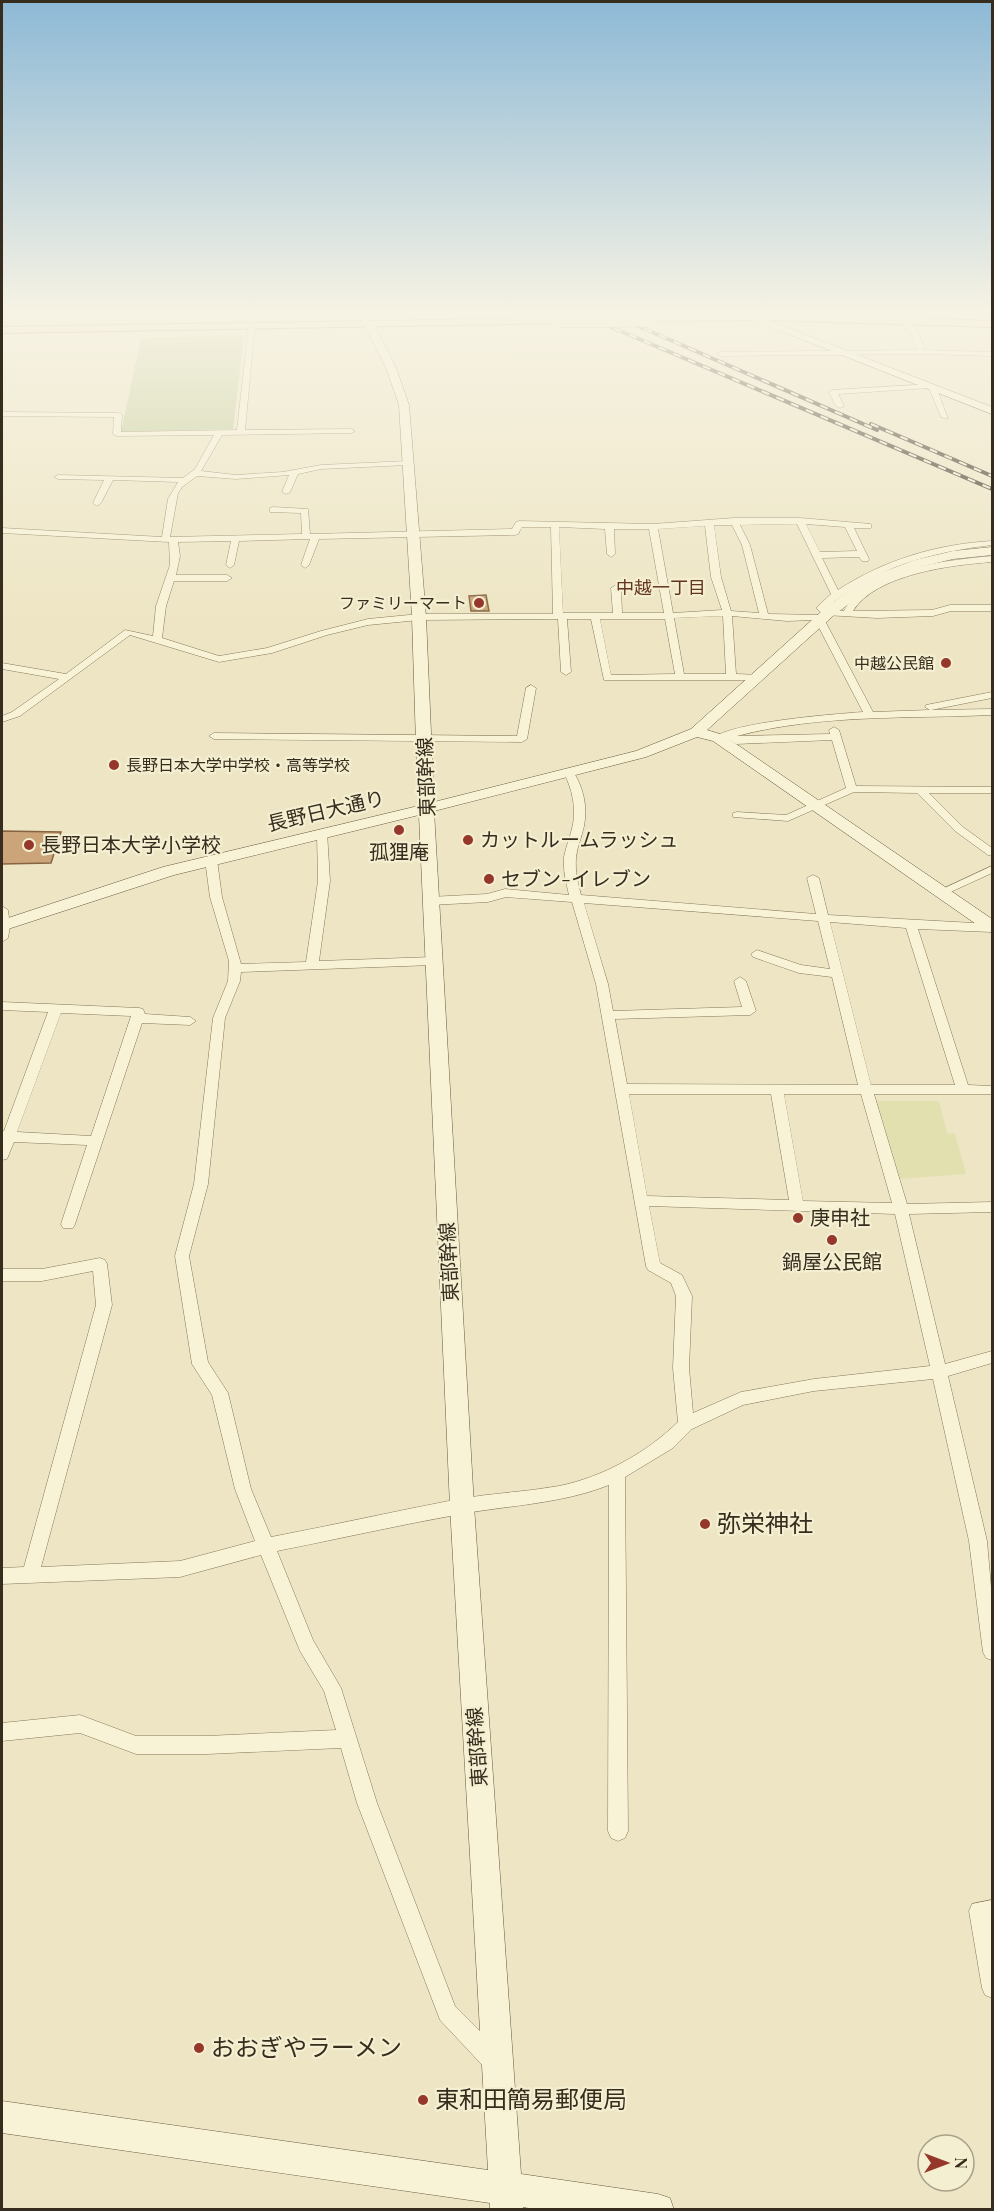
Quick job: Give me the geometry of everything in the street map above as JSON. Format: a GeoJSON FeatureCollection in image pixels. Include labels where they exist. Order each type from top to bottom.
{"type":"FeatureCollection","features":[{"type":"Feature","properties":{"kind":"street"},"geometry":{"type":"LineString","coordinates":[[118,419],[117,434],[351,431]]}},
{"type":"Feature","properties":{"kind":"street"},"geometry":{"type":"LineString","coordinates":[[241,432],[242,419]]}},
{"type":"Feature","properties":{"kind":"street","name":"東部幹線"},"geometry":{"type":"LineString","coordinates":[[404,419],[419,617],[430,901],[462,1506],[506,2198]]}},
{"type":"Feature","properties":{"kind":"street"},"geometry":{"type":"LineString","coordinates":[[196,473],[219,433]]}},
{"type":"Feature","properties":{"kind":"street"},"geometry":{"type":"LineString","coordinates":[[58,477],[182,480],[196,473],[236,477],[408,463]]}},
{"type":"Feature","properties":{"kind":"street"},"geometry":{"type":"LineString","coordinates":[[286,492],[295,471]]}},
{"type":"Feature","properties":{"kind":"street"},"geometry":{"type":"LineString","coordinates":[[97,503],[110,477]]}},
{"type":"Feature","properties":{"kind":"street"},"geometry":{"type":"LineString","coordinates":[[157,640],[161,604],[171,578],[176,548],[169,540],[167,520],[174,492],[182,480]]}},
{"type":"Feature","properties":{"kind":"street"},"geometry":{"type":"LineString","coordinates":[[273,510],[305,511],[311,538],[305,565]]}},
{"type":"Feature","properties":{"kind":"street"},"geometry":{"type":"LineString","coordinates":[[2,530],[169,540],[515,532],[519,524],[653,527],[734,521],[800,521],[868,526]]}},
{"type":"Feature","properties":{"kind":"street"},"geometry":{"type":"LineString","coordinates":[[734,521],[746,544],[764,615]]}},
{"type":"Feature","properties":{"kind":"street"},"geometry":{"type":"LineString","coordinates":[[800,521],[836,595]]}},
{"type":"Feature","properties":{"kind":"street"},"geometry":{"type":"LineString","coordinates":[[709,523],[716,578],[727,613],[731,677]]}},
{"type":"Feature","properties":{"kind":"street"},"geometry":{"type":"LineString","coordinates":[[555,525],[560,616],[566,672]]}},
{"type":"Feature","properties":{"kind":"street"},"geometry":{"type":"LineString","coordinates":[[609,525],[611,554]]}},
{"type":"Feature","properties":{"kind":"street"},"geometry":{"type":"LineString","coordinates":[[816,555],[864,558],[849,526]]}},
{"type":"Feature","properties":{"kind":"street"},"geometry":{"type":"LineString","coordinates":[[653,527],[667,616],[680,676]]}},
{"type":"Feature","properties":{"kind":"street"},"geometry":{"type":"LineString","coordinates":[[230,565],[236,537]]}},
{"type":"Feature","properties":{"kind":"street"},"geometry":{"type":"LineString","coordinates":[[870,715],[823,617],[821,608],[860,578],[902,560],[934,551],[993,543]]}},
{"type":"Feature","properties":{"kind":"street"},"geometry":{"type":"LineString","coordinates":[[696,732],[823,617],[870,582],[900,569],[953,555],[993,551]]}},
{"type":"Feature","properties":{"kind":"street"},"geometry":{"type":"LineString","coordinates":[[848,614],[849,608],[863,596],[911,573],[959,562],[993,559]]}},
{"type":"Feature","properties":{"kind":"street"},"geometry":{"type":"LineString","coordinates":[[171,578],[227,578]]}},
{"type":"Feature","properties":{"kind":"street"},"geometry":{"type":"LineString","coordinates":[[616,588],[618,616]]}},
{"type":"Feature","properties":{"kind":"street"},"geometry":{"type":"LineString","coordinates":[[2,719],[16,714],[128,632],[219,659],[269,651],[368,622],[419,617],[667,616],[727,613],[787,618],[848,614],[933,613],[950,609],[993,608]]}},
{"type":"Feature","properties":{"kind":"street"},"geometry":{"type":"LineString","coordinates":[[595,616],[607,678],[759,676]]}},
{"type":"Feature","properties":{"kind":"street"},"geometry":{"type":"LineString","coordinates":[[2,666],[67,677]]}},
{"type":"Feature","properties":{"kind":"street"},"geometry":{"type":"LineString","coordinates":[[214,736],[522,739],[531,688]]}},
{"type":"Feature","properties":{"kind":"street"},"geometry":{"type":"LineString","coordinates":[[910,711],[993,694]]}},
{"type":"Feature","properties":{"kind":"street"},"geometry":{"type":"LineString","coordinates":[[724,737],[750,729],[831,716],[993,712]]}},
{"type":"Feature","properties":{"kind":"street"},"geometry":{"type":"LineString","coordinates":[[831,716],[852,789]]}},
{"type":"Feature","properties":{"kind":"street"},"geometry":{"type":"LineString","coordinates":[[696,732],[736,741],[836,737]]}},
{"type":"Feature","properties":{"kind":"street","name":"長野日大通り"},"geometry":{"type":"LineString","coordinates":[[2,925],[136,881],[211,860],[569,773],[641,753],[696,732]]}},
{"type":"Feature","properties":{"kind":"street"},"geometry":{"type":"LineString","coordinates":[[724,737],[816,806],[940,893],[993,927]]}},
{"type":"Feature","properties":{"kind":"street"},"geometry":{"type":"LineString","coordinates":[[569,773],[578,789],[579,804],[579,823],[570,856],[570,877],[602,984],[653,1266],[677,1279],[684,1296],[681,1368],[686,1424]]}},
{"type":"Feature","properties":{"kind":"street"},"geometry":{"type":"LineString","coordinates":[[737,815],[788,818],[852,789],[993,790]]}},
{"type":"Feature","properties":{"kind":"street"},"geometry":{"type":"LineString","coordinates":[[921,791],[959,829],[993,853]]}},
{"type":"Feature","properties":{"kind":"street"},"geometry":{"type":"LineString","coordinates":[[312,965],[324,881],[323,834]]}},
{"type":"Feature","properties":{"kind":"street"},"geometry":{"type":"LineString","coordinates":[[211,860],[216,897],[235,961],[235,968],[234,981],[219,1018],[201,1184],[182,1256],[200,1364],[220,1393],[243,1489],[306,1645],[332,1688],[367,1803],[447,2013],[498,2065]]}},
{"type":"Feature","properties":{"kind":"street"},"geometry":{"type":"LineString","coordinates":[[940,893],[993,869]]}},
{"type":"Feature","properties":{"kind":"street"},"geometry":{"type":"LineString","coordinates":[[813,878],[866,1090],[901,1209],[938,1372],[985,1541],[984,1601],[993,1652]]}},
{"type":"Feature","properties":{"kind":"street"},"geometry":{"type":"LineString","coordinates":[[430,901],[488,898],[505,893],[911,925],[993,927]]}},
{"type":"Feature","properties":{"kind":"street"},"geometry":{"type":"LineString","coordinates":[[911,925],[963,1090]]}},
{"type":"Feature","properties":{"kind":"street"},"geometry":{"type":"LineString","coordinates":[[757,954],[799,969],[836,974]]}},
{"type":"Feature","properties":{"kind":"street"},"geometry":{"type":"LineString","coordinates":[[235,968],[433,961]]}},
{"type":"Feature","properties":{"kind":"street"},"geometry":{"type":"LineString","coordinates":[[607,1016],[750,1011],[740,981]]}},
{"type":"Feature","properties":{"kind":"street"},"geometry":{"type":"LineString","coordinates":[[2,1006],[140,1012],[136,1018],[68,1224]]}},
{"type":"Feature","properties":{"kind":"street"},"geometry":{"type":"LineString","coordinates":[[2,1155],[5,1136],[56,1008]]}},
{"type":"Feature","properties":{"kind":"street"},"geometry":{"type":"LineString","coordinates":[[136,1018],[190,1021]]}},
{"type":"Feature","properties":{"kind":"street"},"geometry":{"type":"LineString","coordinates":[[621,1089],[993,1090]]}},
{"type":"Feature","properties":{"kind":"street"},"geometry":{"type":"LineString","coordinates":[[777,1090],[797,1206]]}},
{"type":"Feature","properties":{"kind":"street"},"geometry":{"type":"LineString","coordinates":[[5,1136],[96,1141]]}},
{"type":"Feature","properties":{"kind":"street"},"geometry":{"type":"LineString","coordinates":[[642,1201],[901,1209],[993,1207]]}},
{"type":"Feature","properties":{"kind":"street"},"geometry":{"type":"LineString","coordinates":[[2,1275],[42,1275],[100,1264],[104,1305],[30,1576]]}},
{"type":"Feature","properties":{"kind":"street"},"geometry":{"type":"LineString","coordinates":[[2,1576],[180,1569],[242,1551],[462,1506],[558,1493],[588,1486],[617,1473],[667,1443],[686,1424],[741,1399],[770,1392],[938,1372],[993,1357]]}},
{"type":"Feature","properties":{"kind":"street"},"geometry":{"type":"LineString","coordinates":[[617,1473],[618,1831]]}},
{"type":"Feature","properties":{"kind":"street"},"geometry":{"type":"LineString","coordinates":[[2,1732],[80,1724],[136,1745],[207,1745],[348,1739]]}},
{"type":"Feature","properties":{"kind":"street"},"geometry":{"type":"LineString","coordinates":[[993,1910],[979,1911],[993,1988]]}},
{"type":"Feature","properties":{"kind":"street"},"geometry":{"type":"LineString","coordinates":[[2,2117],[506,2198],[658,2210]]}},
{"type":"Feature","properties":{"kind":"shaded area"},"geometry":{"type":"Polygon","coordinates":[[[877,1101],[939,1101],[947,1133],[955,1134],[966,1174],[900,1179],[877,1101]]]}},
{"type":"Feature","properties":{"kind":"green space"},"geometry":{"type":"Polygon","coordinates":[[[124,419],[234,419],[233,429],[121,432],[124,419]]]}},
{"type":"Feature","properties":{"kind":"building","name":"ファミリーマート"},"geometry":{"type":"Polygon","coordinates":[[[486,595],[489,611],[471,611],[469,596],[486,595]]]}},
{"type":"Feature","properties":{"kind":"building","name":"長野日本大学小学校"},"geometry":{"type":"Polygon","coordinates":[[[2,831],[61,832],[51,863],[2,864],[2,831]]]}},
{"type":"Feature","properties":{"kind":"railway"},"geometry":{"type":"LineString","coordinates":[[828,419],[992,489]]}},
{"type":"Feature","properties":{"kind":"railway"},"geometry":{"type":"LineString","coordinates":[[852,419],[877,430]]}},
{"type":"Feature","properties":{"kind":"railway"},"geometry":{"type":"LineString","coordinates":[[871,424],[992,476]]}},
{"type":"Feature","properties":{"kind":"place","name":"ファミリーマート"},"geometry":{"type":"Point","coordinates":[479,603]}},
{"type":"Feature","properties":{"kind":"place","name":"中越公民館"},"geometry":{"type":"Point","coordinates":[946,663]}},
{"type":"Feature","properties":{"kind":"place","name":"長野日本大学中学校・高等学校"},"geometry":{"type":"Point","coordinates":[114,765]}},
{"type":"Feature","properties":{"kind":"place","name":"孤狸庵"},"geometry":{"type":"Point","coordinates":[399,830]}},
{"type":"Feature","properties":{"kind":"place","name":"カットルームラッシュ"},"geometry":{"type":"Point","coordinates":[468,840]}},
{"type":"Feature","properties":{"kind":"place","name":"長野日本大学小学校"},"geometry":{"type":"Point","coordinates":[29,845]}},
{"type":"Feature","properties":{"kind":"place","name":"セブン-イレブン"},"geometry":{"type":"Point","coordinates":[489,879]}},
{"type":"Feature","properties":{"kind":"place","name":"庚申社"},"geometry":{"type":"Point","coordinates":[798,1218]}},
{"type":"Feature","properties":{"kind":"place","name":"鍋屋公民館"},"geometry":{"type":"Point","coordinates":[832,1240]}},
{"type":"Feature","properties":{"kind":"place","name":"弥栄神社"},"geometry":{"type":"Point","coordinates":[705,1524]}},
{"type":"Feature","properties":{"kind":"place","name":"おおぎやラーメン"},"geometry":{"type":"Point","coordinates":[199,2048]}},
{"type":"Feature","properties":{"kind":"place","name":"東和田簡易郵便局"},"geometry":{"type":"Point","coordinates":[423,2100]}},
{"type":"Feature","properties":{"kind":"district","name":"中越一丁目"},"geometry":{"type":"Point","coordinates":[661,588]}}]}
